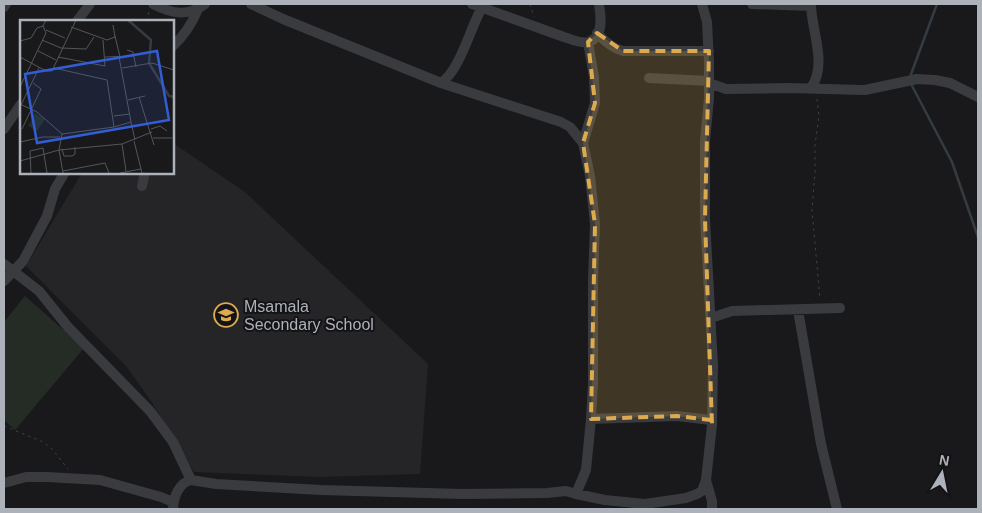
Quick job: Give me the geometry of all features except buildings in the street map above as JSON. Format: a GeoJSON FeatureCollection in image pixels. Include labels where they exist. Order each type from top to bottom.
{"type":"FeatureCollection","features":[{"type":"Feature","properties":{"kind":"street"},"geometry":{"type":"LineString","coordinates":[[78,20],[90,4]]}},
{"type":"Feature","properties":{"kind":"street"},"geometry":{"type":"LineString","coordinates":[[153,4],[164,10],[179,13],[190,12],[202,6]]}},
{"type":"Feature","properties":{"kind":"street"},"geometry":{"type":"LineString","coordinates":[[251,4],[283,19],[441,83],[562,122],[570,127],[583,143],[590,176],[595,224],[592,281],[593,383],[586,470],[576,494]]}},
{"type":"Feature","properties":{"kind":"street"},"geometry":{"type":"LineString","coordinates":[[441,83],[449,78],[455,68],[473,22],[477,5],[578,41],[588,42],[598,33],[602,19],[599,4]]}},
{"type":"Feature","properties":{"kind":"street"},"geometry":{"type":"LineString","coordinates":[[4,482],[33,477],[100,480],[161,497],[173,506],[181,487],[186,481],[192,480],[321,490],[462,494],[566,491],[605,500],[645,504],[686,498],[702,491],[706,480],[712,425],[712,366],[705,219],[705,141],[709,52],[707,22],[702,4]]}},
{"type":"Feature","properties":{"kind":"street"},"geometry":{"type":"LineString","coordinates":[[752,4],[811,5],[818,55],[816,82],[813,88]]}},
{"type":"Feature","properties":{"kind":"street"},"geometry":{"type":"LineString","coordinates":[[174,45],[192,24],[202,6]]}},
{"type":"Feature","properties":{"kind":"street"},"geometry":{"type":"LineString","coordinates":[[598,33],[605,42],[623,51],[709,52]]}},
{"type":"Feature","properties":{"kind":"street"},"geometry":{"type":"LineString","coordinates":[[583,143],[595,103],[594,77],[588,42]]}},
{"type":"Feature","properties":{"kind":"street"},"geometry":{"type":"LineString","coordinates":[[649,78],[709,82],[726,89],[813,88],[865,90],[918,79],[950,83],[978,98]]}},
{"type":"Feature","properties":{"kind":"street"},"geometry":{"type":"LineString","coordinates":[[4,129],[20,105]]}},
{"type":"Feature","properties":{"kind":"street"},"geometry":{"type":"LineString","coordinates":[[4,281],[23,260],[49,212],[55,189],[64,174]]}},
{"type":"Feature","properties":{"kind":"street"},"geometry":{"type":"LineString","coordinates":[[142,186],[145,174]]}},
{"type":"Feature","properties":{"kind":"street"},"geometry":{"type":"LineString","coordinates":[[4,264],[39,291],[68,327],[150,411],[172,442],[192,480]]}},
{"type":"Feature","properties":{"kind":"street"},"geometry":{"type":"LineString","coordinates":[[711,318],[732,311],[840,308]]}},
{"type":"Feature","properties":{"kind":"street"},"geometry":{"type":"LineString","coordinates":[[798,310],[821,444],[837,509]]}},
{"type":"Feature","properties":{"kind":"street"},"geometry":{"type":"LineString","coordinates":[[590,419],[677,416],[711,420],[712,425]]}},
{"type":"Feature","properties":{"kind":"street"},"geometry":{"type":"LineString","coordinates":[[706,480],[712,501],[712,509]]}},
{"type":"Feature","properties":{"kind":"path"},"geometry":{"type":"LineString","coordinates":[[530,4],[538,27]]}},
{"type":"Feature","properties":{"kind":"path"},"geometry":{"type":"LineString","coordinates":[[813,88],[819,116],[812,211],[822,309]]}},
{"type":"Feature","properties":{"kind":"path"},"geometry":{"type":"LineString","coordinates":[[4,426],[43,442],[52,449],[70,470]]}},
{"type":"Feature","properties":{"kind":"highlighted area"},"geometry":{"type":"Polygon","coordinates":[[[597,33],[623,51],[709,51],[705,219],[712,425],[711,420],[677,416],[591,419],[595,224],[583,143],[595,103],[588,42],[597,33]]]}},
{"type":"Feature","properties":{"kind":"shaded area","name":"Msamala Secondary School"},"geometry":{"type":"Polygon","coordinates":[[[174,144],[245,192],[428,364],[420,474],[320,477],[194,472],[151,401],[126,366],[26,266],[81,174],[174,174],[174,144]]]}},
{"type":"Feature","properties":{"kind":"shaded area"},"geometry":{"type":"Polygon","coordinates":[[[25,296],[84,348],[15,430],[4,420],[4,322],[25,296]]]}},
{"type":"Feature","properties":{"kind":"waterway"},"geometry":{"type":"LineString","coordinates":[[910,77],[937,4]]}},
{"type":"Feature","properties":{"kind":"waterway"},"geometry":{"type":"LineString","coordinates":[[910,82],[952,162],[978,237]]}},
{"type":"Feature","properties":{"kind":"place","name":"Msamala Secondary School"},"geometry":{"type":"Point","coordinates":[226,315]}}]}
